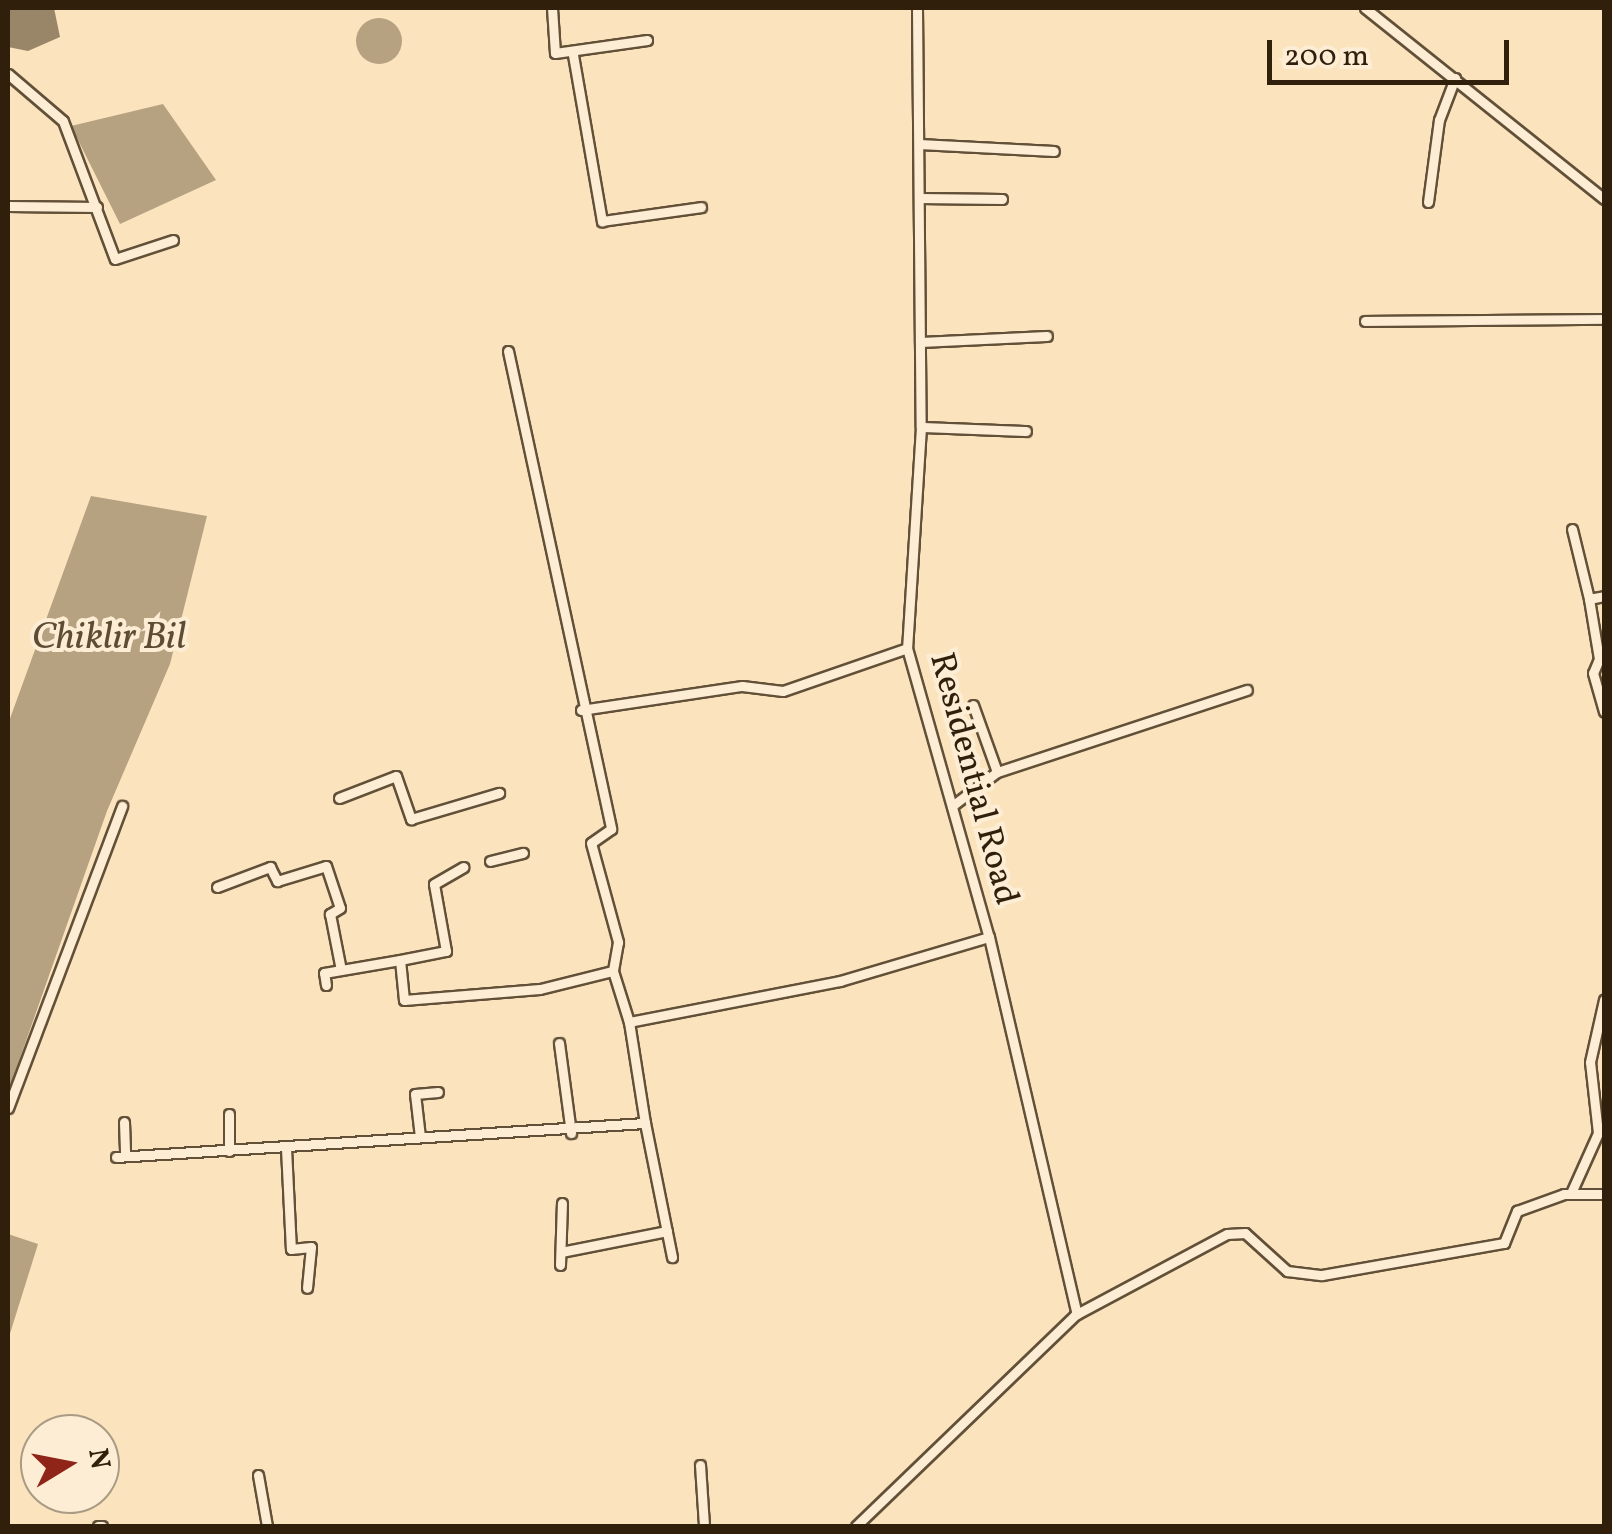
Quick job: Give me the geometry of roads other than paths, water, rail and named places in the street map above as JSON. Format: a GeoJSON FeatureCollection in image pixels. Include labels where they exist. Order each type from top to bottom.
{"type":"FeatureCollection","features":[{"type":"Feature","properties":{"kind":"street"},"geometry":{"type":"LineString","coordinates":[[552,8],[555,53],[573,55],[648,40]]}},
{"type":"Feature","properties":{"kind":"street","name":"Residential Road"},"geometry":{"type":"LineString","coordinates":[[917,8],[921,426],[908,648],[989,937],[1078,1314]]}},
{"type":"Feature","properties":{"kind":"street"},"geometry":{"type":"LineString","coordinates":[[1365,8],[1604,199]]}},
{"type":"Feature","properties":{"kind":"street"},"geometry":{"type":"LineString","coordinates":[[573,55],[602,221],[701,207]]}},
{"type":"Feature","properties":{"kind":"street"},"geometry":{"type":"LineString","coordinates":[[8,74],[63,121],[116,259],[173,240]]}},
{"type":"Feature","properties":{"kind":"street"},"geometry":{"type":"LineString","coordinates":[[1428,202],[1439,120],[1456,78]]}},
{"type":"Feature","properties":{"kind":"street"},"geometry":{"type":"LineString","coordinates":[[918,144],[1054,151]]}},
{"type":"Feature","properties":{"kind":"street"},"geometry":{"type":"LineString","coordinates":[[919,198],[1002,199]]}},
{"type":"Feature","properties":{"kind":"street"},"geometry":{"type":"LineString","coordinates":[[8,206],[96,207]]}},
{"type":"Feature","properties":{"kind":"street"},"geometry":{"type":"LineString","coordinates":[[1365,321],[1604,319]]}},
{"type":"Feature","properties":{"kind":"street"},"geometry":{"type":"LineString","coordinates":[[920,342],[1047,336]]}},
{"type":"Feature","properties":{"kind":"street"},"geometry":{"type":"LineString","coordinates":[[508,352],[566,599],[581,710],[611,829],[591,843],[618,942],[613,971],[629,1022],[672,1257]]}},
{"type":"Feature","properties":{"kind":"street"},"geometry":{"type":"LineString","coordinates":[[921,426],[1026,431]]}},
{"type":"Feature","properties":{"kind":"street"},"geometry":{"type":"LineString","coordinates":[[1572,529],[1589,599],[1599,659],[1593,673],[1604,711]]}},
{"type":"Feature","properties":{"kind":"street"},"geometry":{"type":"LineString","coordinates":[[1589,599],[1604,596]]}},
{"type":"Feature","properties":{"kind":"street"},"geometry":{"type":"LineString","coordinates":[[581,710],[742,686],[784,691],[908,648]]}},
{"type":"Feature","properties":{"kind":"street"},"geometry":{"type":"LineString","coordinates":[[952,806],[997,772],[1246,690]]}},
{"type":"Feature","properties":{"kind":"street"},"geometry":{"type":"LineString","coordinates":[[973,705],[997,772]]}},
{"type":"Feature","properties":{"kind":"street"},"geometry":{"type":"LineString","coordinates":[[339,798],[396,776],[411,819],[499,793]]}},
{"type":"Feature","properties":{"kind":"street"},"geometry":{"type":"LineString","coordinates":[[8,1108],[122,806]]}},
{"type":"Feature","properties":{"kind":"street"},"geometry":{"type":"LineString","coordinates":[[490,861],[523,853]]}},
{"type":"Feature","properties":{"kind":"street"},"geometry":{"type":"LineString","coordinates":[[216,887],[270,867],[277,881],[326,866],[340,908],[330,914],[341,970]]}},
{"type":"Feature","properties":{"kind":"street"},"geometry":{"type":"LineString","coordinates":[[326,985],[324,973],[446,951],[434,884],[464,867]]}},
{"type":"Feature","properties":{"kind":"street"},"geometry":{"type":"LineString","coordinates":[[629,1022],[840,981],[989,937]]}},
{"type":"Feature","properties":{"kind":"street"},"geometry":{"type":"LineString","coordinates":[[400,960],[404,1000],[540,989],[613,971]]}},
{"type":"Feature","properties":{"kind":"street"},"geometry":{"type":"LineString","coordinates":[[1571,1194],[1598,1133],[1590,1062],[1604,1000]]}},
{"type":"Feature","properties":{"kind":"street"},"geometry":{"type":"LineString","coordinates":[[558,1043],[571,1133]]}},
{"type":"Feature","properties":{"kind":"street"},"geometry":{"type":"LineString","coordinates":[[420,1137],[415,1094],[438,1092]]}},
{"type":"Feature","properties":{"kind":"street"},"geometry":{"type":"LineString","coordinates":[[229,1114],[230,1151]]}},
{"type":"Feature","properties":{"kind":"street"},"geometry":{"type":"LineString","coordinates":[[124,1122],[121,1156],[420,1137],[571,1133],[645,1124]]}},
{"type":"Feature","properties":{"kind":"street"},"geometry":{"type":"LineString","coordinates":[[286,1148],[291,1249],[311,1247],[308,1288]]}},
{"type":"Feature","properties":{"kind":"street"},"geometry":{"type":"LineString","coordinates":[[856,1526],[1078,1314],[1227,1234],[1245,1233],[1287,1272],[1322,1275],[1504,1243],[1514,1212],[1571,1194],[1604,1194]]}},
{"type":"Feature","properties":{"kind":"street"},"geometry":{"type":"LineString","coordinates":[[560,1266],[562,1203]]}},
{"type":"Feature","properties":{"kind":"street"},"geometry":{"type":"LineString","coordinates":[[561,1252],[667,1231]]}},
{"type":"Feature","properties":{"kind":"street"},"geometry":{"type":"LineString","coordinates":[[700,1465],[704,1526]]}},
{"type":"Feature","properties":{"kind":"street"},"geometry":{"type":"LineString","coordinates":[[258,1475],[266,1526]]}},
{"type":"Feature","properties":{"kind":"water"},"geometry":{"type":"Polygon","coordinates":[[[379,18],[395,25],[402,41],[395,57],[379,64],[363,57],[356,41],[363,25],[379,18]]]}},
{"type":"Feature","properties":{"kind":"water"},"geometry":{"type":"Polygon","coordinates":[[[163,104],[216,180],[120,224],[71,126],[163,104]]]}},
{"type":"Feature","properties":{"kind":"water","name":"Chiklir Bil"},"geometry":{"type":"Polygon","coordinates":[[[91,496],[207,516],[170,664],[107,811],[8,1092],[8,724],[91,496]]]}},
{"type":"Feature","properties":{"kind":"water"},"geometry":{"type":"Polygon","coordinates":[[[8,1234],[38,1244],[8,1340],[8,1234]]]}}]}
